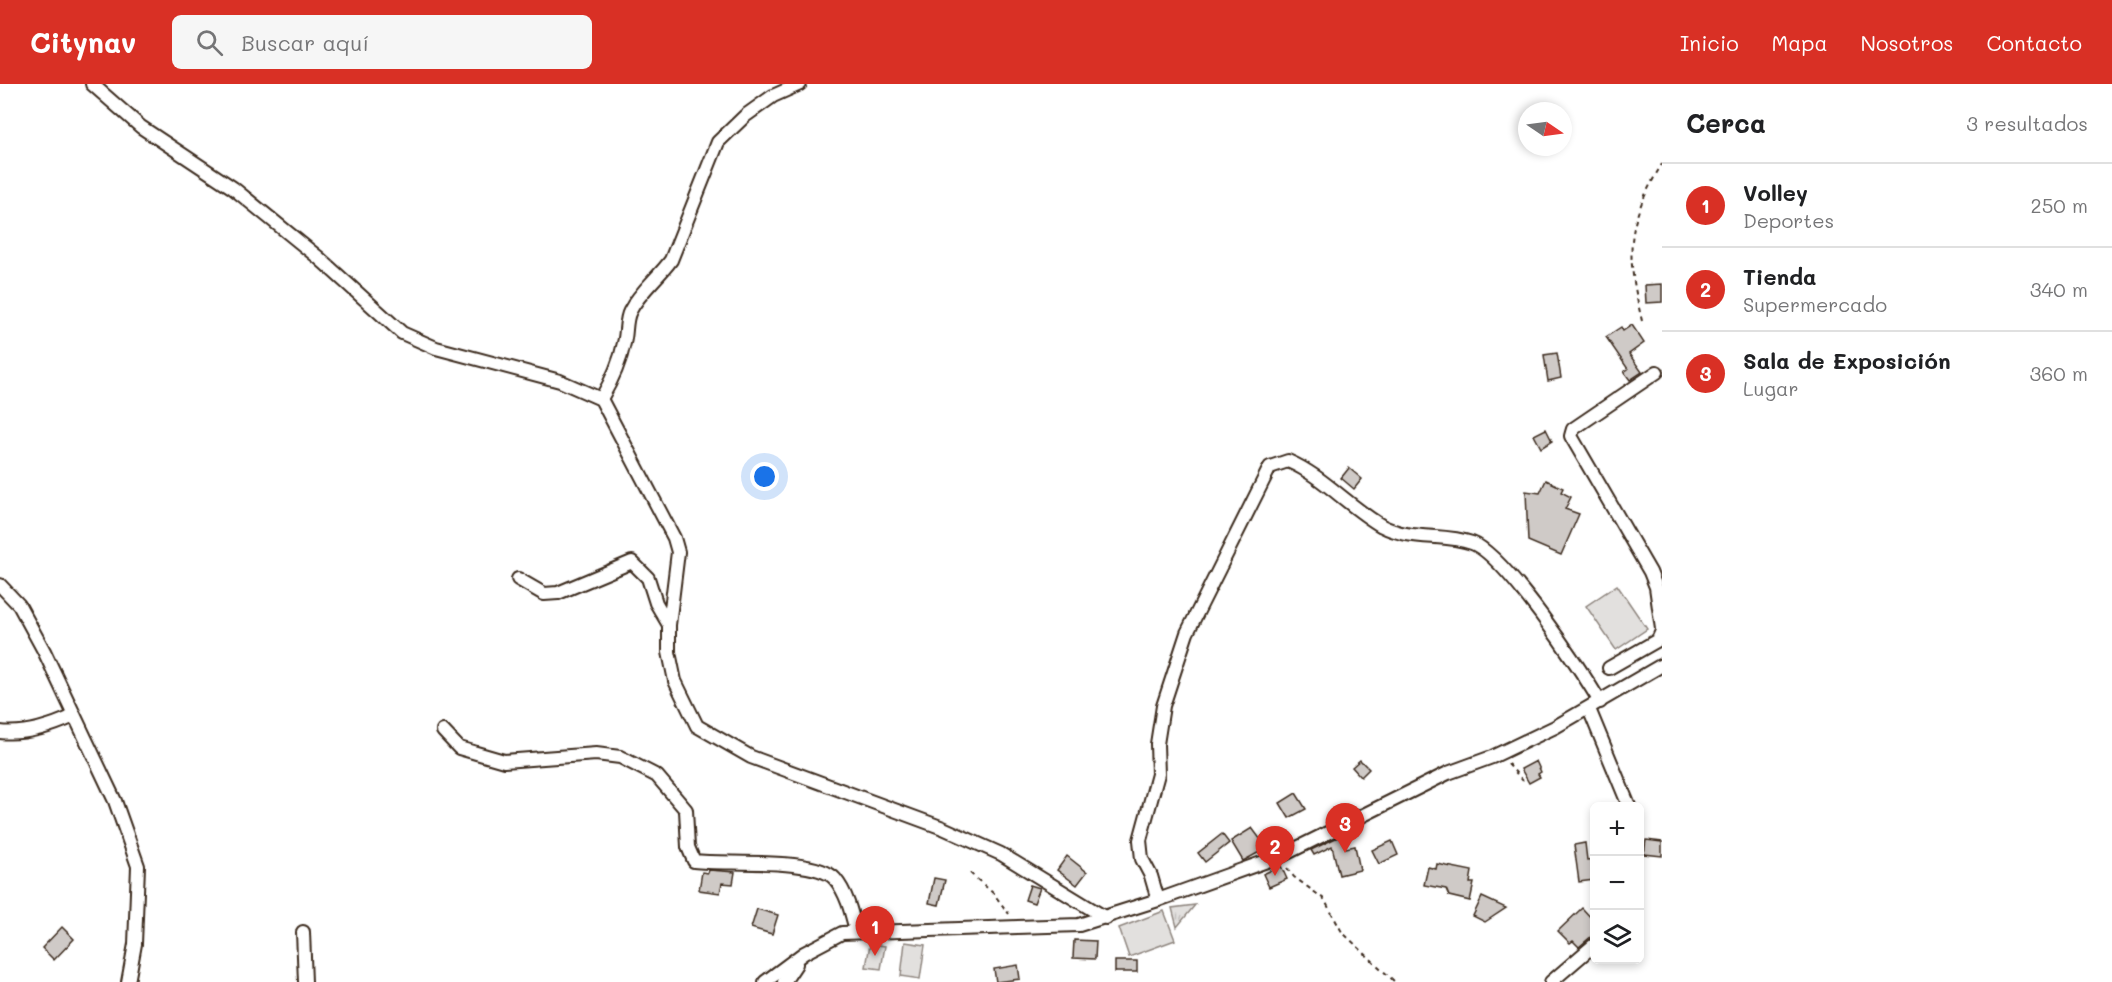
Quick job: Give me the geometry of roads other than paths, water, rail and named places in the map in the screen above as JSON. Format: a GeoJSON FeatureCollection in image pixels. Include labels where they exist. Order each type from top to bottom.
{"type":"FeatureCollection","features":[{"type":"Feature","properties":{"kind":"street"},"geometry":{"type":"LineString","coordinates":[[92,84],[141,127],[250,202],[319,258],[402,333],[436,348],[560,381],[601,399],[674,538],[678,552],[669,625],[669,652],[675,681],[697,726],[751,757],[943,828],[1001,854],[1106,918]]}},
{"type":"Feature","properties":{"kind":"street"},"geometry":{"type":"LineString","coordinates":[[601,399],[612,381],[624,344],[629,313],[642,292],[660,275],[671,260],[718,141],[745,116],[773,96],[800,84]]}},
{"type":"Feature","properties":{"kind":"street"},"geometry":{"type":"LineString","coordinates":[[1609,668],[1658,640],[1662,630],[1656,586],[1571,436],[1574,429],[1657,372]]}},
{"type":"Feature","properties":{"kind":"street"},"geometry":{"type":"LineString","coordinates":[[1158,900],[1151,876],[1142,859],[1140,840],[1158,774],[1157,744],[1163,706],[1187,633],[1270,467],[1288,460],[1305,468],[1383,526],[1410,535],[1470,542],[1491,554],[1556,636],[1600,702]]}},
{"type":"Feature","properties":{"kind":"street"},"geometry":{"type":"LineString","coordinates":[[518,579],[544,594],[558,593],[632,561],[648,578],[656,603],[669,625]]}},
{"type":"Feature","properties":{"kind":"street"},"geometry":{"type":"LineString","coordinates":[[0,585],[19,605],[75,716],[115,801],[138,866],[135,945],[128,982]]}},
{"type":"Feature","properties":{"kind":"street"},"geometry":{"type":"LineString","coordinates":[[765,982],[804,953],[842,933],[1079,925],[1158,900],[1281,855],[1448,773],[1492,757],[1589,709],[1662,665]]}},
{"type":"Feature","properties":{"kind":"street"},"geometry":{"type":"LineString","coordinates":[[1589,709],[1627,802]]}},
{"type":"Feature","properties":{"kind":"street"},"geometry":{"type":"LineString","coordinates":[[0,732],[13,734],[56,724],[75,716]]}},
{"type":"Feature","properties":{"kind":"street"},"geometry":{"type":"LineString","coordinates":[[443,731],[459,748],[504,761],[596,754],[620,757],[657,776],[686,810],[688,847],[694,861],[809,865],[835,878],[849,906],[856,932]]}},
{"type":"Feature","properties":{"kind":"street"},"geometry":{"type":"LineString","coordinates":[[303,932],[305,982]]}},
{"type":"Feature","properties":{"kind":"street"},"geometry":{"type":"LineString","coordinates":[[1551,982],[1590,948]]}},
{"type":"Feature","properties":{"kind":"street"},"geometry":{"type":"LineString","coordinates":[[784,982],[804,953]]}},
{"type":"Feature","properties":{"kind":"place","name":"Sala de Exposición"},"geometry":{"type":"Point","coordinates":[1345,853]}},
{"type":"Feature","properties":{"kind":"place","name":"Tienda"},"geometry":{"type":"Point","coordinates":[1275,876]}},
{"type":"Feature","properties":{"kind":"place","name":"Volley"},"geometry":{"type":"Point","coordinates":[875,956]}}]}
